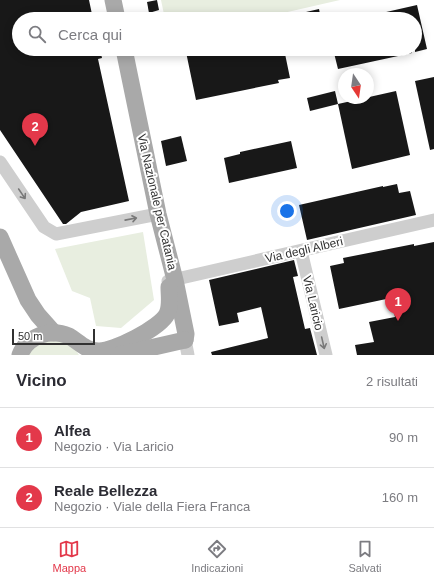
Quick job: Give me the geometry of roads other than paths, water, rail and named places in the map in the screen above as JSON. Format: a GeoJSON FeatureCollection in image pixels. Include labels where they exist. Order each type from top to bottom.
{"type":"FeatureCollection","features":[{"type":"Feature","properties":{"kind":"main road"},"geometry":{"type":"LineString","coordinates":[[113,0],[116,12]]}},
{"type":"Feature","properties":{"kind":"main road","name":"Via Nazionale per Catania"},"geometry":{"type":"LineString","coordinates":[[125,56],[172,281],[186,334],[186,347]]}},
{"type":"Feature","properties":{"kind":"main road"},"geometry":{"type":"LineString","coordinates":[[0,237],[28,300],[38,316],[54,333]]}},
{"type":"Feature","properties":{"kind":"main road"},"geometry":{"type":"LineString","coordinates":[[131,350],[164,319],[168,313],[172,281]]}},
{"type":"Feature","properties":{"kind":"main road"},"geometry":{"type":"LineString","coordinates":[[24,349],[30,332],[31,318],[28,300]]}},
{"type":"Feature","properties":{"kind":"main road"},"geometry":{"type":"LineString","coordinates":[[24,349],[36,337],[54,333],[68,336],[83,350],[100,352],[113,349],[131,350],[173,335],[186,347]]}},
{"type":"Feature","properties":{"kind":"street"},"geometry":{"type":"LineString","coordinates":[[0,162],[44,227],[56,234],[158,214]]}},
{"type":"Feature","properties":{"kind":"street","name":"Via degli Alberi"},"geometry":{"type":"LineString","coordinates":[[172,281],[434,220]]}},
{"type":"Feature","properties":{"kind":"street","name":"Via Laricio"},"geometry":{"type":"LineString","coordinates":[[301,251],[326,355]]}},
{"type":"Feature","properties":{"kind":"place","name":"Reale Bellezza"},"geometry":{"type":"Point","coordinates":[35,146]}},
{"type":"Feature","properties":{"kind":"place","name":"Alfea"},"geometry":{"type":"Point","coordinates":[398,321]}}]}
